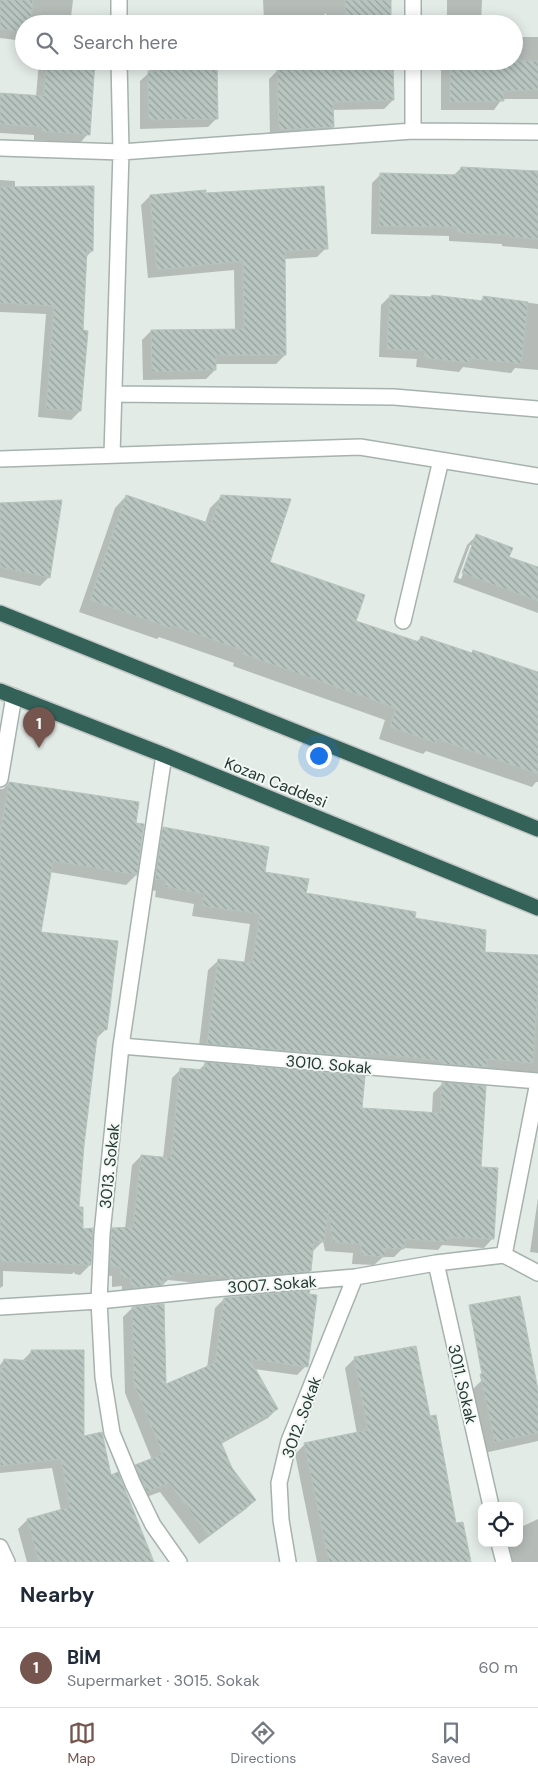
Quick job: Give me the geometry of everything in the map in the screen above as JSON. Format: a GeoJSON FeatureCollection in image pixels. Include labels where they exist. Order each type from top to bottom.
{"type":"FeatureCollection","features":[{"type":"Feature","properties":{"kind":"highway"},"geometry":{"type":"LineString","coordinates":[[0,613],[538,829]]}},
{"type":"Feature","properties":{"kind":"highway","name":"Kozan Caddesi"},"geometry":{"type":"LineString","coordinates":[[7,693],[538,908]]}},
{"type":"Feature","properties":{"kind":"street"},"geometry":{"type":"LineString","coordinates":[[119,0],[119,15]]}},
{"type":"Feature","properties":{"kind":"street"},"geometry":{"type":"LineString","coordinates":[[413,0],[413,15]]}},
{"type":"Feature","properties":{"kind":"street"},"geometry":{"type":"LineString","coordinates":[[112,455],[120,152],[120,70]]}},
{"type":"Feature","properties":{"kind":"street"},"geometry":{"type":"LineString","coordinates":[[413,70],[413,131]]}},
{"type":"Feature","properties":{"kind":"street"},"geometry":{"type":"LineString","coordinates":[[0,148],[120,152],[413,131],[538,132]]}},
{"type":"Feature","properties":{"kind":"street"},"geometry":{"type":"LineString","coordinates":[[114,394],[394,397],[538,409]]}},
{"type":"Feature","properties":{"kind":"street"},"geometry":{"type":"LineString","coordinates":[[0,459],[360,447],[538,476]]}},
{"type":"Feature","properties":{"kind":"street"},"geometry":{"type":"LineString","coordinates":[[403,621],[442,460]]}},
{"type":"Feature","properties":{"kind":"street"},"geometry":{"type":"LineString","coordinates":[[0,780],[7,693]]}},
{"type":"Feature","properties":{"kind":"street","name":"3013. Sokak"},"geometry":{"type":"LineString","coordinates":[[164,755],[120,1046],[102,1234],[99,1300],[103,1377],[112,1433],[133,1484],[153,1525],[179,1562]]}},
{"type":"Feature","properties":{"kind":"street","name":"3010. Sokak"},"geometry":{"type":"LineString","coordinates":[[120,1046],[538,1082]]}},
{"type":"Feature","properties":{"kind":"street"},"geometry":{"type":"LineString","coordinates":[[538,1082],[504,1256],[538,1273]]}},
{"type":"Feature","properties":{"kind":"street","name":"3007. Sokak"},"geometry":{"type":"LineString","coordinates":[[0,1307],[355,1278],[436,1263],[504,1256]]}},
{"type":"Feature","properties":{"kind":"street","name":"3011. Sokak"},"geometry":{"type":"LineString","coordinates":[[436,1263],[490,1502]]}},
{"type":"Feature","properties":{"kind":"street","name":"3012. Sokak"},"geometry":{"type":"LineString","coordinates":[[288,1562],[281,1520],[279,1483],[289,1441],[355,1278]]}},
{"type":"Feature","properties":{"kind":"street"},"geometry":{"type":"LineString","coordinates":[[0,1547],[7,1562]]}},
{"type":"Feature","properties":{"kind":"street"},"geometry":{"type":"LineString","coordinates":[[500,1547],[504,1562]]}},
{"type":"Feature","properties":{"kind":"building"},"geometry":{"type":"Polygon","coordinates":[[[0,0],[33,0],[31,15],[15,15],[15,31],[0,29],[0,0]]]}},
{"type":"Feature","properties":{"kind":"building"},"geometry":{"type":"Polygon","coordinates":[[[345,0],[391,0],[391,15],[346,15],[345,0]]]}},
{"type":"Feature","properties":{"kind":"building"},"geometry":{"type":"Polygon","coordinates":[[[523,61],[538,61],[538,90],[503,91],[504,101],[450,102],[450,70],[523,70],[523,61]]]}},
{"type":"Feature","properties":{"kind":"building"},"geometry":{"type":"Polygon","coordinates":[[[45,70],[94,70],[90,135],[42,131],[42,127],[0,124],[0,93],[44,96],[45,70]]]}},
{"type":"Feature","properties":{"kind":"building"},"geometry":{"type":"Polygon","coordinates":[[[217,70],[218,119],[149,120],[148,71],[217,70]]]}},
{"type":"Feature","properties":{"kind":"building"},"geometry":{"type":"Polygon","coordinates":[[[277,70],[393,70],[394,100],[333,102],[334,127],[279,130],[277,70]]]}},
{"type":"Feature","properties":{"kind":"building"},"geometry":{"type":"Polygon","coordinates":[[[461,167],[538,171],[538,239],[510,237],[511,235],[457,233],[457,227],[379,226],[380,173],[460,175],[461,167]]]}},
{"type":"Feature","properties":{"kind":"building"},"geometry":{"type":"Polygon","coordinates":[[[94,186],[93,251],[87,251],[83,330],[88,331],[81,411],[46,409],[54,306],[0,303],[0,187],[94,186]]]}},
{"type":"Feature","properties":{"kind":"building"},"geometry":{"type":"Polygon","coordinates":[[[324,186],[328,249],[285,251],[286,355],[216,355],[216,370],[152,372],[151,330],[244,329],[243,261],[157,270],[150,195],[206,190],[206,193],[324,186]]]}},
{"type":"Feature","properties":{"kind":"building"},"geometry":{"type":"Polygon","coordinates":[[[390,295],[431,297],[432,295],[483,301],[483,296],[528,302],[521,364],[469,358],[469,363],[425,358],[425,351],[387,349],[390,295]]]}},
{"type":"Feature","properties":{"kind":"building"},"geometry":{"type":"Polygon","coordinates":[[[126,495],[211,524],[221,495],[291,499],[270,562],[365,595],[356,621],[419,642],[421,636],[472,653],[473,650],[538,672],[538,774],[437,739],[436,743],[390,727],[396,708],[243,654],[244,651],[171,625],[170,628],[90,600],[126,495]]]}},
{"type":"Feature","properties":{"kind":"building"},"geometry":{"type":"Polygon","coordinates":[[[62,500],[50,578],[0,567],[0,503],[62,500]]]}},
{"type":"Feature","properties":{"kind":"building"},"geometry":{"type":"Polygon","coordinates":[[[476,534],[513,548],[509,557],[538,567],[538,601],[462,573],[476,534]]]}},
{"type":"Feature","properties":{"kind":"building"},"geometry":{"type":"Polygon","coordinates":[[[9,782],[139,802],[136,823],[144,824],[137,875],[53,861],[41,932],[118,941],[107,1030],[98,1029],[84,1145],[79,1207],[83,1207],[83,1229],[93,1228],[91,1265],[85,1265],[83,1261],[83,1265],[0,1261],[0,834],[9,782]]]}},
{"type":"Feature","properties":{"kind":"building"},"geometry":{"type":"Polygon","coordinates":[[[163,827],[269,847],[265,872],[309,879],[306,893],[416,912],[415,918],[486,930],[485,952],[538,955],[533,1063],[487,1059],[487,1067],[442,1064],[443,1061],[367,1053],[366,1057],[207,1044],[218,959],[252,963],[260,914],[202,906],[204,894],[165,887],[166,880],[155,879],[163,827]]]}},
{"type":"Feature","properties":{"kind":"building"},"geometry":{"type":"Polygon","coordinates":[[[205,1062],[365,1076],[362,1108],[440,1113],[442,1082],[486,1086],[481,1167],[498,1168],[494,1239],[448,1237],[448,1242],[405,1239],[404,1249],[385,1248],[385,1257],[361,1255],[361,1244],[333,1242],[328,1213],[324,1242],[314,1241],[311,1271],[226,1279],[226,1277],[172,1271],[173,1277],[163,1277],[163,1285],[131,1288],[131,1278],[121,1278],[120,1267],[110,1266],[112,1228],[133,1227],[141,1155],[171,1158],[180,1068],[204,1070],[205,1062]]]}},
{"type":"Feature","properties":{"kind":"building"},"geometry":{"type":"Polygon","coordinates":[[[310,1290],[309,1294],[317,1295],[308,1367],[250,1359],[278,1409],[221,1442],[232,1468],[256,1500],[209,1536],[169,1483],[147,1492],[135,1465],[163,1454],[134,1384],[132,1307],[164,1304],[166,1384],[215,1363],[224,1298],[310,1290]]]}},
{"type":"Feature","properties":{"kind":"building"},"geometry":{"type":"Polygon","coordinates":[[[520,1296],[538,1390],[538,1433],[495,1442],[480,1374],[482,1374],[469,1305],[520,1296]]]}},
{"type":"Feature","properties":{"kind":"building"},"geometry":{"type":"Polygon","coordinates":[[[416,1346],[430,1416],[436,1415],[456,1523],[463,1522],[471,1562],[329,1562],[304,1443],[368,1430],[354,1357],[416,1346]]]}},
{"type":"Feature","properties":{"kind":"building"},"geometry":{"type":"Polygon","coordinates":[[[31,1350],[84,1350],[84,1436],[102,1432],[111,1475],[118,1472],[154,1562],[39,1562],[27,1519],[70,1507],[61,1459],[0,1466],[0,1368],[3,1368],[4,1359],[32,1361],[31,1350]]]}},
{"type":"Feature","properties":{"kind":"place","name":"BİM"},"geometry":{"type":"Point","coordinates":[39,748]}}]}
